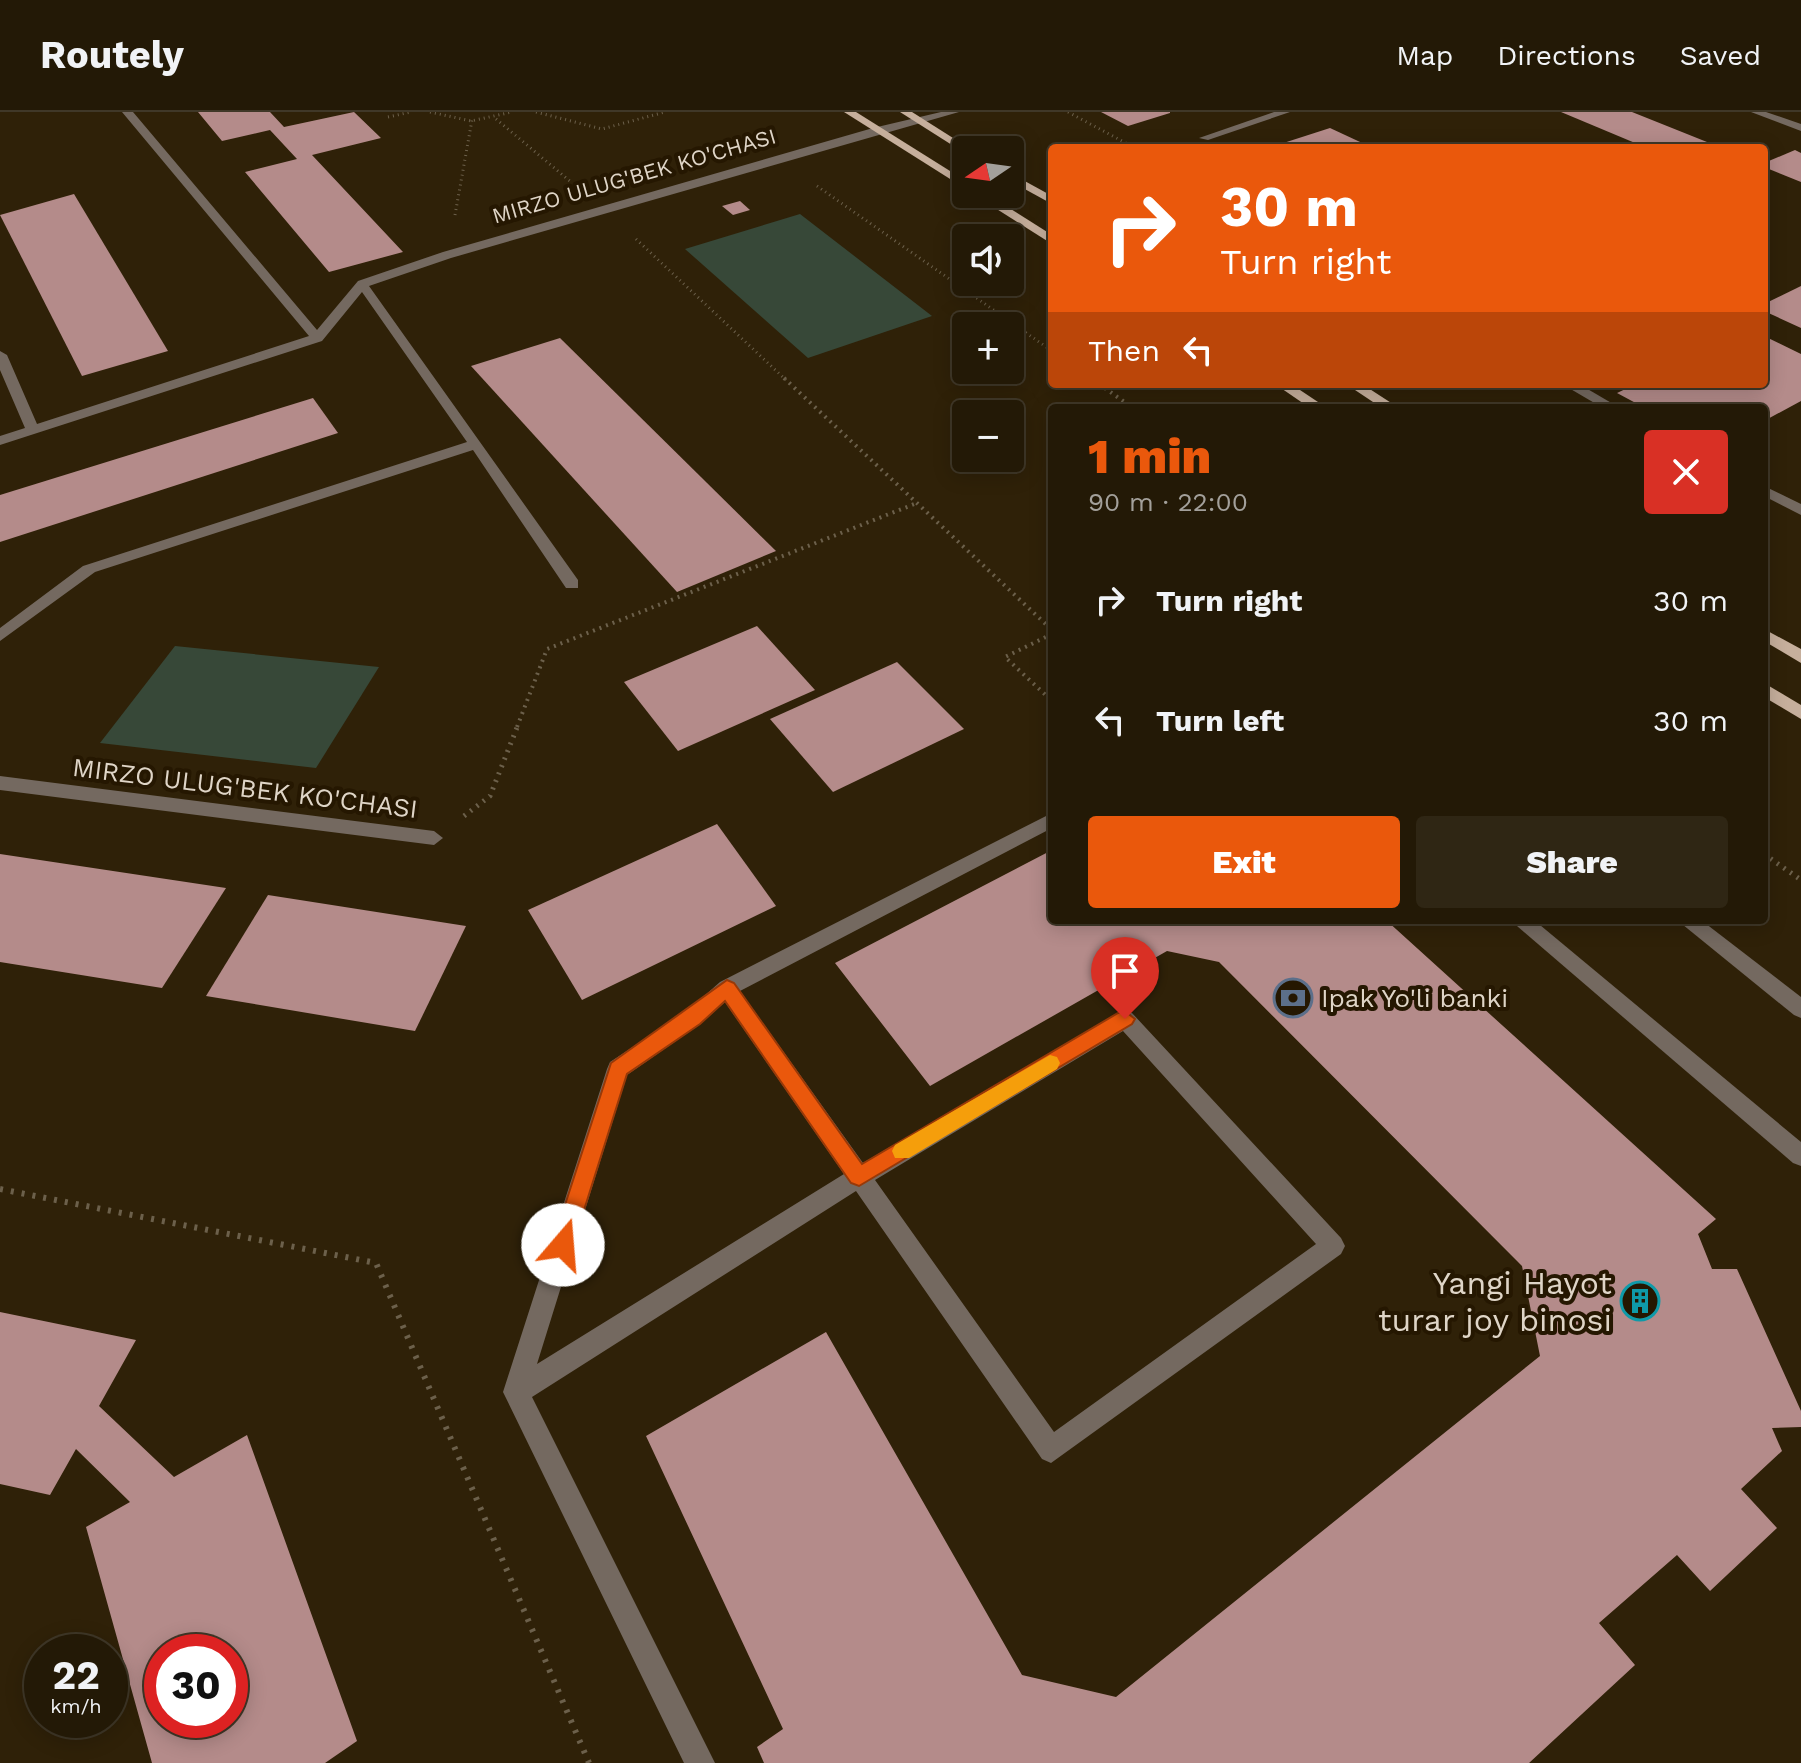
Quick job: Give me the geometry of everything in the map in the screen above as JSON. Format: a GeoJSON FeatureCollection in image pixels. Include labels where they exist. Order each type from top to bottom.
{"type":"FeatureCollection","features":[{"type":"Feature","properties":{"kind":"main road"},"geometry":{"type":"LineString","coordinates":[[849,112],[952,177]]}},
{"type":"Feature","properties":{"kind":"main road"},"geometry":{"type":"LineString","coordinates":[[905,112],[952,141]]}},
{"type":"Feature","properties":{"kind":"main road"},"geometry":{"type":"LineString","coordinates":[[1024,184],[1048,199]]}},
{"type":"Feature","properties":{"kind":"main road"},"geometry":{"type":"LineString","coordinates":[[1001,208],[1048,237]]}},
{"type":"Feature","properties":{"kind":"main road"},"geometry":{"type":"LineString","coordinates":[[1288,388],[1314,404]]}},
{"type":"Feature","properties":{"kind":"main road"},"geometry":{"type":"LineString","coordinates":[[1360,388],[1386,404]]}},
{"type":"Feature","properties":{"kind":"main road"},"geometry":{"type":"LineString","coordinates":[[1768,636],[1801,657]]}},
{"type":"Feature","properties":{"kind":"main road"},"geometry":{"type":"LineString","coordinates":[[1768,692],[1801,713]]}},
{"type":"Feature","properties":{"kind":"street"},"geometry":{"type":"LineString","coordinates":[[127,112],[317,338]]}},
{"type":"Feature","properties":{"kind":"street","name":"MIRZO ULUG'BEK KO'CHASI"},"geometry":{"type":"LineString","coordinates":[[362,284],[447,255],[605,209],[877,130],[954,112]]}},
{"type":"Feature","properties":{"kind":"street"},"geometry":{"type":"LineString","coordinates":[[1204,138],[1285,112]]}},
{"type":"Feature","properties":{"kind":"street"},"geometry":{"type":"LineString","coordinates":[[1756,112],[1801,128]]}},
{"type":"Feature","properties":{"kind":"street"},"geometry":{"type":"LineString","coordinates":[[0,441],[317,338],[362,284],[572,584]]}},
{"type":"Feature","properties":{"kind":"street"},"geometry":{"type":"LineString","coordinates":[[0,355],[33,430]]}},
{"type":"Feature","properties":{"kind":"street"},"geometry":{"type":"LineString","coordinates":[[1576,388],[1606,404]]}},
{"type":"Feature","properties":{"kind":"street"},"geometry":{"type":"LineString","coordinates":[[0,636],[89,569],[476,444]]}},
{"type":"Feature","properties":{"kind":"street"},"geometry":{"type":"LineString","coordinates":[[1768,492],[1801,510]]}},
{"type":"Feature","properties":{"kind":"street","name":"MIRZO ULUG'BEK KO'CHASI"},"geometry":{"type":"LineString","coordinates":[[0,783],[434,838]]}},
{"type":"Feature","properties":{"kind":"street"},"geometry":{"type":"LineString","coordinates":[[700,1763],[516,1392],[618,1069],[693,1018],[727,988],[1048,822]]}},
{"type":"Feature","properties":{"kind":"street"},"geometry":{"type":"LineString","coordinates":[[1525,924],[1801,1156]]}},
{"type":"Feature","properties":{"kind":"street"},"geometry":{"type":"LineString","coordinates":[[1692,924],[1801,1009]]}},
{"type":"Feature","properties":{"kind":"street"},"geometry":{"type":"LineString","coordinates":[[516,1392],[859,1177],[1125,1019],[1333,1246],[1051,1450],[859,1177],[727,988]]}},
{"type":"Feature","properties":{"kind":"path"},"geometry":{"type":"LineString","coordinates":[[388,117],[411,112]]}},
{"type":"Feature","properties":{"kind":"path"},"geometry":{"type":"LineString","coordinates":[[430,112],[439,117],[472,120],[496,119],[512,112]]}},
{"type":"Feature","properties":{"kind":"path"},"geometry":{"type":"LineString","coordinates":[[536,112],[602,129],[665,112]]}},
{"type":"Feature","properties":{"kind":"path"},"geometry":{"type":"LineString","coordinates":[[1068,112],[1128,144]]}},
{"type":"Feature","properties":{"kind":"path"},"geometry":{"type":"LineString","coordinates":[[496,119],[605,209],[1048,628]]}},
{"type":"Feature","properties":{"kind":"path"},"geometry":{"type":"LineString","coordinates":[[447,255],[472,120]]}},
{"type":"Feature","properties":{"kind":"path"},"geometry":{"type":"LineString","coordinates":[[779,159],[1048,348]]}},
{"type":"Feature","properties":{"kind":"path"},"geometry":{"type":"LineString","coordinates":[[1105,388],[1127,404]]}},
{"type":"Feature","properties":{"kind":"path","name":"MIRZO ULUG'BEK KO'CHASI"},"geometry":{"type":"LineString","coordinates":[[434,838],[490,796],[547,649],[917,503]]}},
{"type":"Feature","properties":{"kind":"path"},"geometry":{"type":"LineString","coordinates":[[1048,634],[1005,657],[1048,697]]}},
{"type":"Feature","properties":{"kind":"path"},"geometry":{"type":"LineString","coordinates":[[1768,857],[1801,880]]}},
{"type":"Feature","properties":{"kind":"path"},"geometry":{"type":"LineString","coordinates":[[0,1189],[376,1263],[589,1763]]}},
{"type":"Feature","properties":{"kind":"green space"},"geometry":{"type":"Polygon","coordinates":[[[800,214],[932,316],[808,358],[685,249],[800,214]]]}},
{"type":"Feature","properties":{"kind":"green space"},"geometry":{"type":"Polygon","coordinates":[[[175,646],[379,667],[316,768],[100,743],[175,646]]]}},
{"type":"Feature","properties":{"kind":"building"},"geometry":{"type":"Polygon","coordinates":[[[198,112],[270,112],[284,127],[354,112],[381,138],[312,155],[403,252],[329,272],[245,172],[297,159],[270,130],[222,141],[198,112]]]}},
{"type":"Feature","properties":{"kind":"building"},"geometry":{"type":"Polygon","coordinates":[[[1101,112],[1170,112],[1170,113],[1128,126],[1101,112]]]}},
{"type":"Feature","properties":{"kind":"building"},"geometry":{"type":"Polygon","coordinates":[[[1561,112],[1632,112],[1712,144],[1637,144],[1561,112]]]}},
{"type":"Feature","properties":{"kind":"building"},"geometry":{"type":"Polygon","coordinates":[[[1330,128],[1364,144],[1280,144],[1330,128]]]}},
{"type":"Feature","properties":{"kind":"building"},"geometry":{"type":"Polygon","coordinates":[[[1795,150],[1801,153],[1801,182],[1768,169],[1768,161],[1795,150]]]}},
{"type":"Feature","properties":{"kind":"building"},"geometry":{"type":"Polygon","coordinates":[[[74,194],[168,351],[82,376],[0,215],[74,194]]]}},
{"type":"Feature","properties":{"kind":"building"},"geometry":{"type":"Polygon","coordinates":[[[740,201],[750,210],[733,215],[722,206],[740,201]]]}},
{"type":"Feature","properties":{"kind":"building"},"geometry":{"type":"Polygon","coordinates":[[[1801,286],[1801,328],[1768,313],[1768,302],[1801,286]]]}},
{"type":"Feature","properties":{"kind":"building"},"geometry":{"type":"Polygon","coordinates":[[[560,338],[776,551],[677,592],[471,366],[560,338]]]}},
{"type":"Feature","properties":{"kind":"building"},"geometry":{"type":"Polygon","coordinates":[[[1768,338],[1801,354],[1801,401],[1768,419],[1768,404],[1638,404],[1617,393],[1628,388],[1768,388],[1768,338]]]}},
{"type":"Feature","properties":{"kind":"building"},"geometry":{"type":"Polygon","coordinates":[[[313,398],[338,433],[0,542],[0,495],[313,398]]]}},
{"type":"Feature","properties":{"kind":"building"},"geometry":{"type":"Polygon","coordinates":[[[757,626],[815,690],[678,751],[624,682],[757,626]]]}},
{"type":"Feature","properties":{"kind":"building"},"geometry":{"type":"Polygon","coordinates":[[[897,662],[964,729],[833,792],[770,719],[897,662]]]}},
{"type":"Feature","properties":{"kind":"building"},"geometry":{"type":"Polygon","coordinates":[[[717,824],[776,906],[582,1000],[528,910],[717,824]]]}},
{"type":"Feature","properties":{"kind":"building","name":"Yangi Hayot turar joy binosi"},"geometry":{"type":"Polygon","coordinates":[[[1048,852],[1048,924],[1390,924],[1716,1219],[1698,1234],[1712,1269],[1737,1269],[1801,1411],[1801,1427],[1772,1428],[1782,1451],[1741,1489],[1777,1528],[1710,1591],[1677,1555],[1599,1623],[1635,1665],[1529,1763],[764,1763],[757,1747],[783,1729],[646,1436],[826,1332],[1022,1675],[1116,1697],[1540,1356],[1522,1266],[1219,962],[1167,951],[930,1086],[835,963],[1048,852]]]}},
{"type":"Feature","properties":{"kind":"building"},"geometry":{"type":"Polygon","coordinates":[[[0,854],[226,888],[162,988],[0,962],[0,854]]]}},
{"type":"Feature","properties":{"kind":"building"},"geometry":{"type":"Polygon","coordinates":[[[268,895],[466,926],[415,1031],[206,996],[268,895]]]}},
{"type":"Feature","properties":{"kind":"building"},"geometry":{"type":"Polygon","coordinates":[[[0,1312],[136,1340],[99,1406],[174,1477],[247,1435],[357,1741],[325,1763],[152,1763],[145,1738],[248,1738],[248,1634],[144,1634],[144,1734],[128,1677],[128,1634],[116,1634],[86,1527],[130,1502],[76,1449],[50,1495],[0,1484],[0,1312]]]}},
{"type":"Feature","properties":{"kind":"slow traffic"},"geometry":{"type":"LineString","coordinates":[[902,1151],[1050,1063]]}},
{"type":"Feature","properties":{"kind":"place","name":"Ipak Yo'li banki"},"geometry":{"type":"Point","coordinates":[1293,998]}},
{"type":"Feature","properties":{"kind":"place","name":"Yangi Hayot turar joy binosi"},"geometry":{"type":"Point","coordinates":[1640,1301]}},
{"type":"Feature","properties":{"kind":"route"},"geometry":{"type":"LineString","coordinates":[[563,1245],[618,1069],[693,1018],[727,988],[859,1177],[1125,1019]]}}]}
